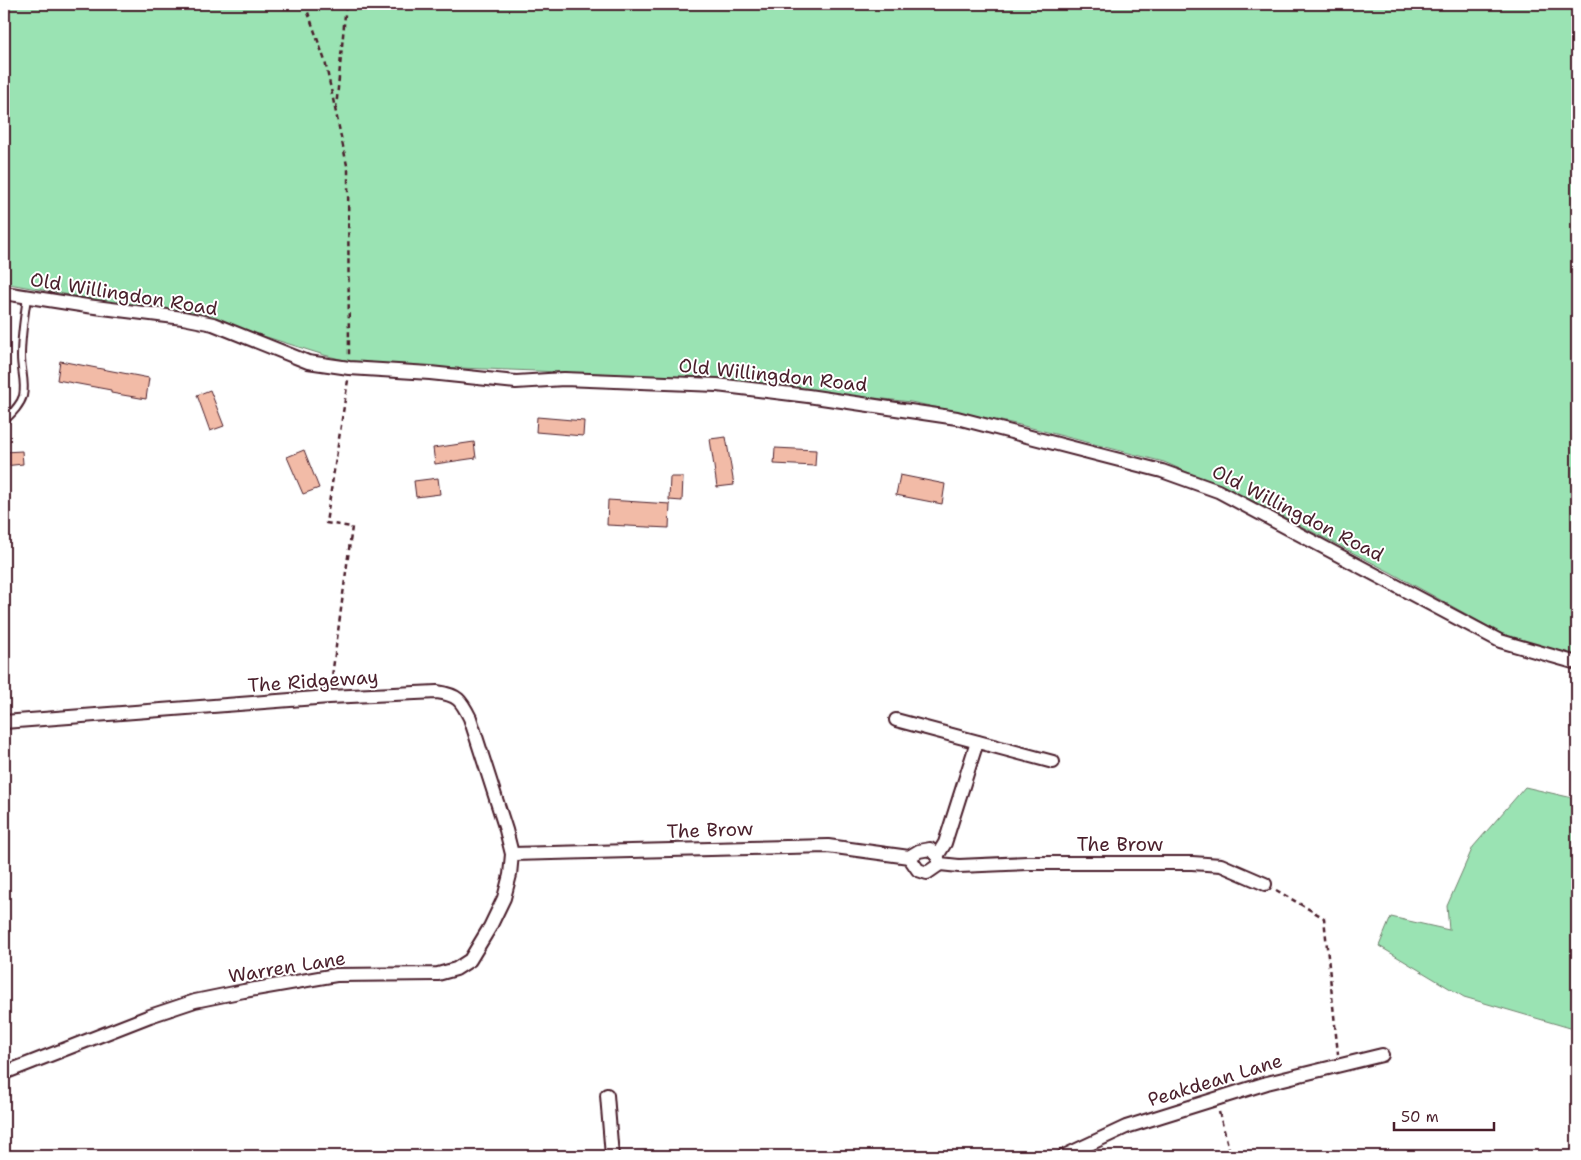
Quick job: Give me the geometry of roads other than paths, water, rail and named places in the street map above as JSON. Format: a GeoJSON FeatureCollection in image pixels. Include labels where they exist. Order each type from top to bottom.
{"type":"FeatureCollection","features":[{"type":"Feature","properties":{"kind":"street","name":"Old Willingdon Road"},"geometry":{"type":"LineString","coordinates":[[4,293],[27,298],[182,318],[213,324],[308,362],[349,368],[430,373],[516,382],[564,379],[717,385],[957,418],[1162,471],[1218,490],[1500,641],[1577,663]]}},
{"type":"Feature","properties":{"kind":"street","name":"The Ridgeway"},"geometry":{"type":"LineString","coordinates":[[4,722],[330,697],[437,692],[452,694],[462,703],[470,718],[512,854]]}},
{"type":"Feature","properties":{"kind":"street"},"geometry":{"type":"LineString","coordinates":[[896,720],[1053,762]]}},
{"type":"Feature","properties":{"kind":"street"},"geometry":{"type":"LineString","coordinates":[[938,860],[977,742]]}},
{"type":"Feature","properties":{"kind":"street","name":"The Brow"},"geometry":{"type":"LineString","coordinates":[[512,854],[828,846],[909,856],[919,851],[930,849],[938,860],[959,866],[1027,863],[1192,863],[1221,865],[1265,884]]}},
{"type":"Feature","properties":{"kind":"street","name":"Warren Lane"},"geometry":{"type":"LineString","coordinates":[[4,1073],[150,1016],[195,1002],[244,991],[336,975],[438,974],[456,969],[470,960],[490,927],[504,898],[510,875],[512,854]]}},
{"type":"Feature","properties":{"kind":"street","name":"The Brow"},"geometry":{"type":"LineString","coordinates":[[909,856],[918,870],[927,873],[938,860]]}},
{"type":"Feature","properties":{"kind":"street","name":"Peakdean Lane"},"geometry":{"type":"LineString","coordinates":[[1064,1156],[1126,1127],[1267,1083],[1382,1056]]}},
{"type":"Feature","properties":{"kind":"street"},"geometry":{"type":"LineString","coordinates":[[607,1095],[612,1156]]}},
{"type":"Feature","properties":{"kind":"lane"},"geometry":{"type":"LineString","coordinates":[[4,421],[14,411],[22,398],[24,385],[21,359],[22,332],[27,298]]}}]}
